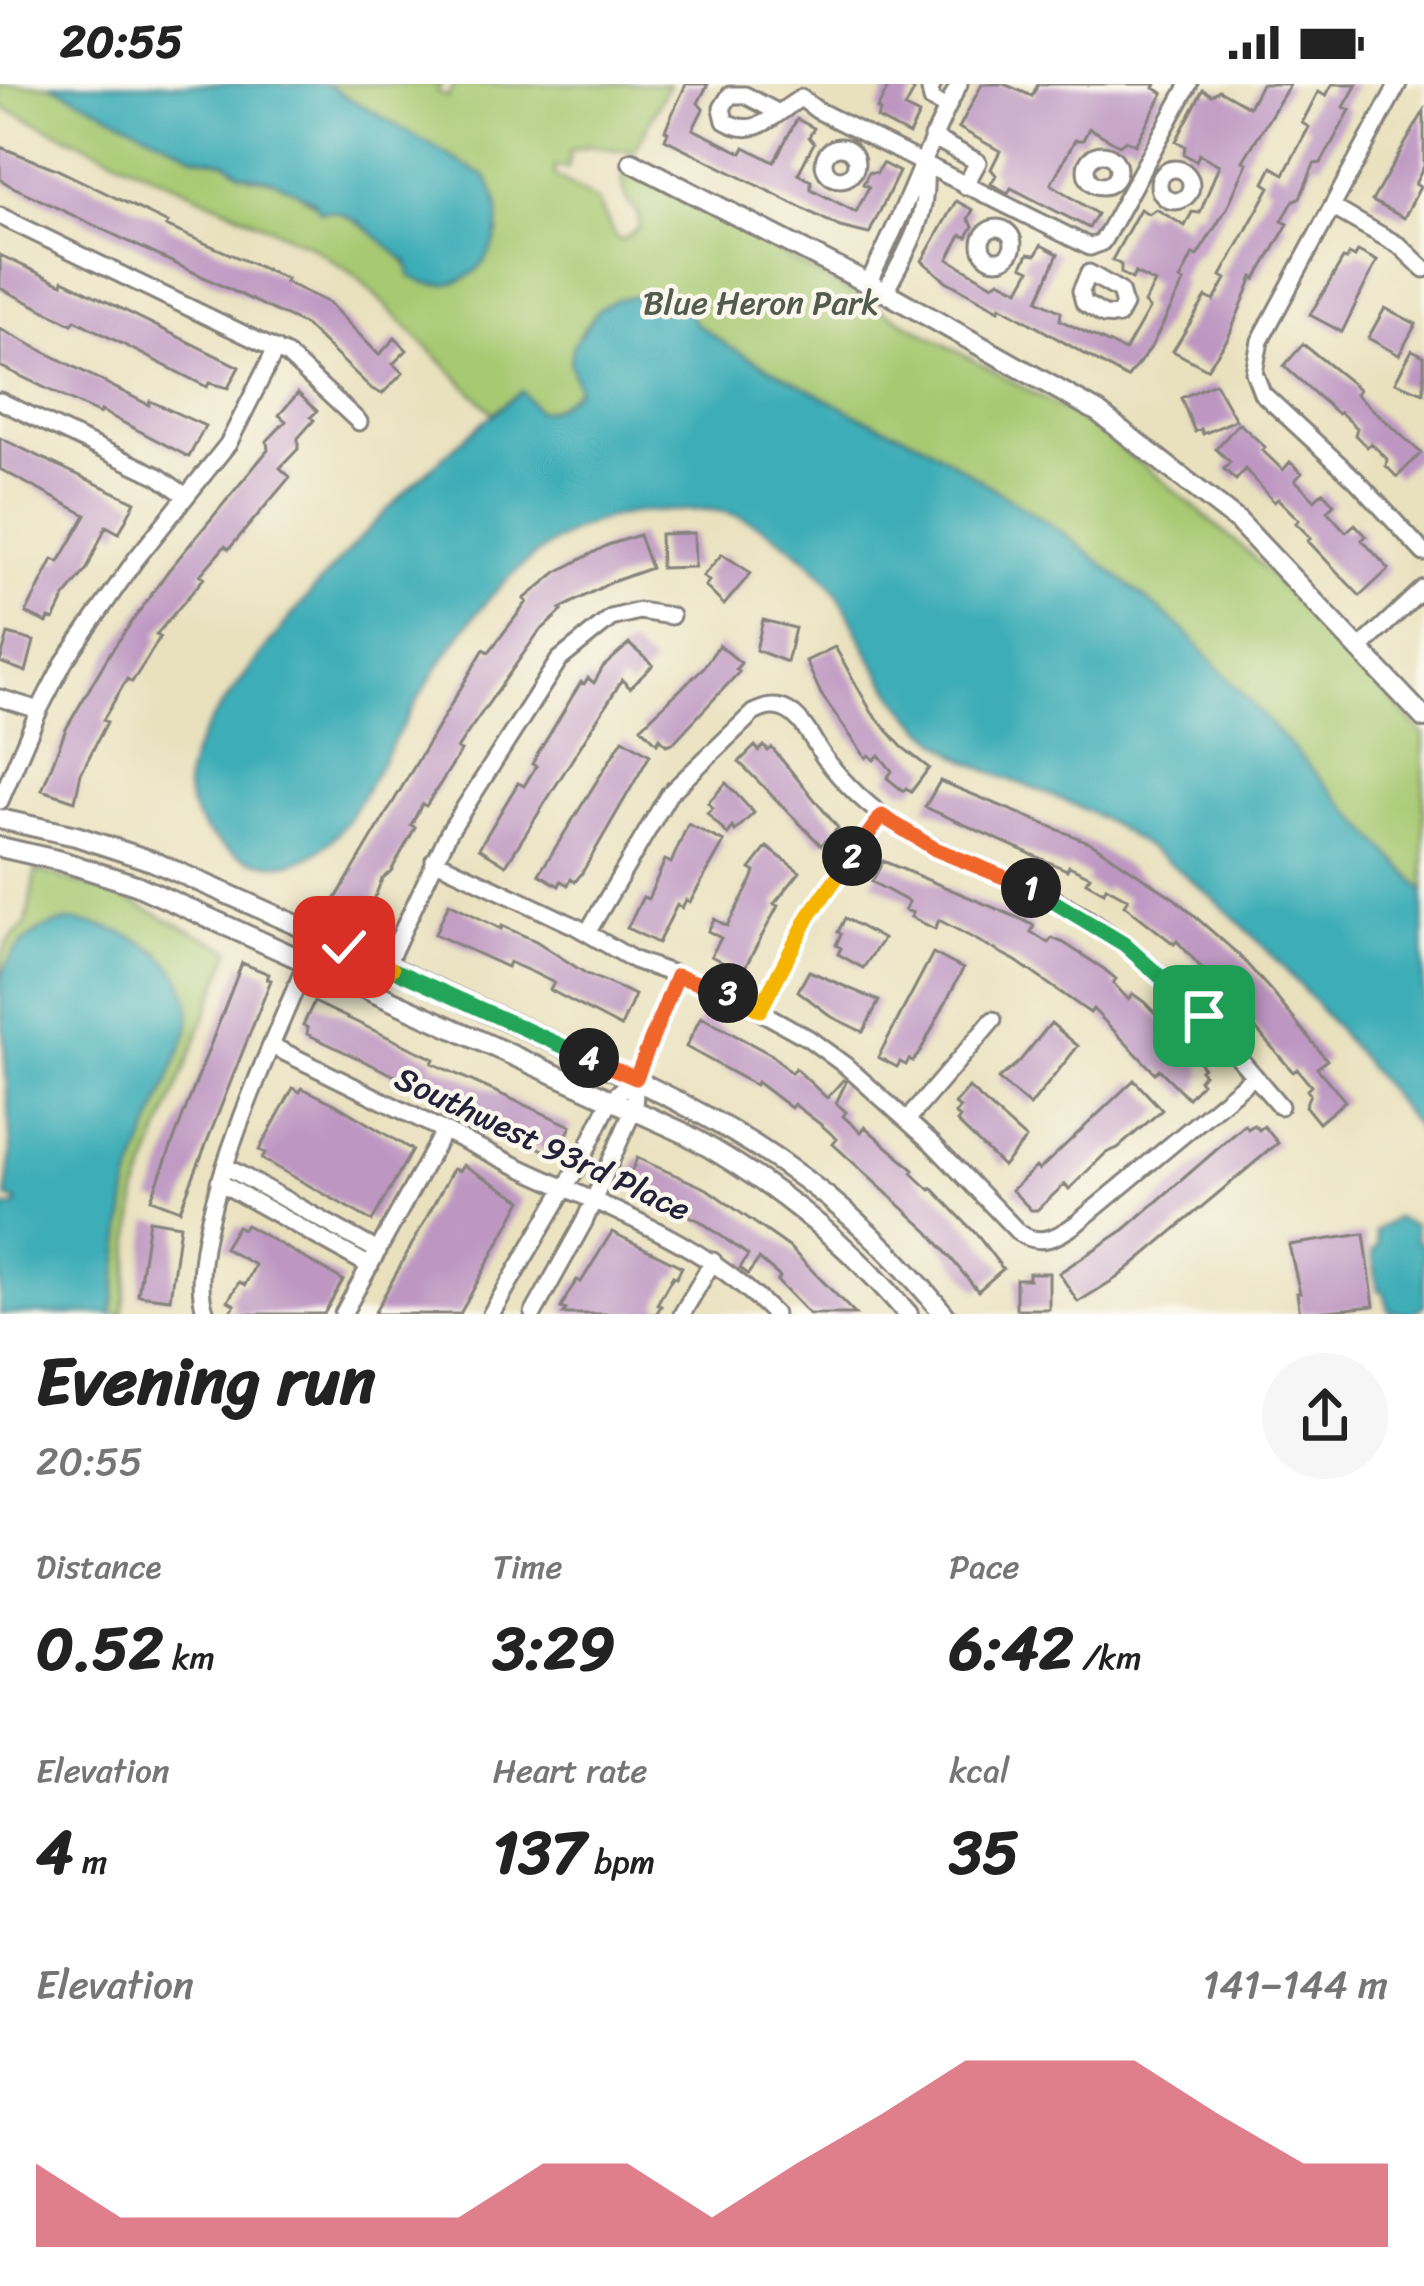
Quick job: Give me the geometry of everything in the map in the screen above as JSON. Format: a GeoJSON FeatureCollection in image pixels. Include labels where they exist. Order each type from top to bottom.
{"type":"FeatureCollection","features":[{"type":"Feature","properties":{"kind":"street"},"geometry":{"type":"LineString","coordinates":[[933,84],[929,90],[932,100],[947,108]]}},
{"type":"Feature","properties":{"kind":"street"},"geometry":{"type":"LineString","coordinates":[[877,288],[922,220],[927,200],[924,166],[932,137],[959,84]]}},
{"type":"Feature","properties":{"kind":"street"},"geometry":{"type":"LineString","coordinates":[[1090,248],[1105,237],[1189,84]]}},
{"type":"Feature","properties":{"kind":"street"},"geometry":{"type":"LineString","coordinates":[[1398,84],[1260,341],[1255,375],[1266,397],[1356,480],[1424,553]]}},
{"type":"Feature","properties":{"kind":"street"},"geometry":{"type":"LineString","coordinates":[[776,112],[800,91],[859,131],[1090,248]]}},
{"type":"Feature","properties":{"kind":"street"},"geometry":{"type":"LineString","coordinates":[[849,149],[859,131]]}},
{"type":"Feature","properties":{"kind":"street"},"geometry":{"type":"LineString","coordinates":[[932,137],[978,162],[964,186]]}},
{"type":"Feature","properties":{"kind":"street"},"geometry":{"type":"LineString","coordinates":[[632,161],[1048,381],[1142,443],[1238,520],[1424,718]]}},
{"type":"Feature","properties":{"kind":"street"},"geometry":{"type":"LineString","coordinates":[[1143,167],[1160,177]]}},
{"type":"Feature","properties":{"kind":"street"},"geometry":{"type":"LineString","coordinates":[[1116,178],[1132,187]]}},
{"type":"Feature","properties":{"kind":"street"},"geometry":{"type":"LineString","coordinates":[[1332,207],[1400,246],[1424,269]]}},
{"type":"Feature","properties":{"kind":"street"},"geometry":{"type":"LineString","coordinates":[[1006,230],[1015,213]]}},
{"type":"Feature","properties":{"kind":"street"},"geometry":{"type":"LineString","coordinates":[[0,216],[276,349],[302,366],[359,422]]}},
{"type":"Feature","properties":{"kind":"street"},"geometry":{"type":"LineString","coordinates":[[1089,273],[1090,248]]}},
{"type":"Feature","properties":{"kind":"street"},"geometry":{"type":"LineString","coordinates":[[0,802],[64,662],[234,436],[276,349]]}},
{"type":"Feature","properties":{"kind":"street"},"geometry":{"type":"LineString","coordinates":[[0,400],[158,476],[186,496]]}},
{"type":"Feature","properties":{"kind":"street"},"geometry":{"type":"LineString","coordinates":[[1360,648],[1424,588]]}},
{"type":"Feature","properties":{"kind":"street"},"geometry":{"type":"LineString","coordinates":[[386,966],[434,860],[531,698],[571,646],[625,613],[671,616]]}},
{"type":"Feature","properties":{"kind":"street"},"geometry":{"type":"LineString","coordinates":[[0,698],[39,710]]}},
{"type":"Feature","properties":{"kind":"street"},"geometry":{"type":"LineString","coordinates":[[587,933],[669,794],[746,719],[769,707],[794,715],[847,785],[882,816],[935,849],[1036,890],[1108,932],[1179,990],[1280,1106]]}},
{"type":"Feature","properties":{"kind":"street"},"geometry":{"type":"LineString","coordinates":[[760,1010],[815,907],[882,816]]}},
{"type":"Feature","properties":{"kind":"street"},"geometry":{"type":"LineString","coordinates":[[0,819],[76,836],[152,861],[636,1078],[730,1127],[806,1178],[877,1239],[944,1314]]}},
{"type":"Feature","properties":{"kind":"street"},"geometry":{"type":"LineString","coordinates":[[0,847],[111,876],[634,1108],[728,1158],[793,1203],[854,1255],[908,1314]]}},
{"type":"Feature","properties":{"kind":"street"},"geometry":{"type":"LineString","coordinates":[[434,860],[621,954],[716,988],[835,1057],[958,1167],[1016,1230],[1037,1240],[1054,1237],[1077,1223],[1254,1076]]}},
{"type":"Feature","properties":{"kind":"street"},"geometry":{"type":"LineString","coordinates":[[206,1314],[199,1288],[201,1263],[222,1174],[307,961]]}},
{"type":"Feature","properties":{"kind":"street"},"geometry":{"type":"LineString","coordinates":[[532,1314],[634,1108],[636,1078],[677,976]]}},
{"type":"Feature","properties":{"kind":"street"},"geometry":{"type":"LineString","coordinates":[[907,1120],[994,1020]]}},
{"type":"Feature","properties":{"kind":"street","name":"Southwest 93rd Place"},"geometry":{"type":"LineString","coordinates":[[272,1046],[443,1132],[678,1239],[713,1261],[774,1314]]}},
{"type":"Feature","properties":{"kind":"street"},"geometry":{"type":"LineString","coordinates":[[491,1314],[611,1099],[636,1078]]}},
{"type":"Feature","properties":{"kind":"street"},"geometry":{"type":"LineString","coordinates":[[343,1314],[443,1132]]}},
{"type":"Feature","properties":{"kind":"street"},"geometry":{"type":"LineString","coordinates":[[222,1174],[374,1259]]}},
{"type":"Feature","properties":{"kind":"street"},"geometry":{"type":"LineString","coordinates":[[682,1314],[713,1261]]}},
{"type":"Feature","properties":{"kind":"green space","name":"Blue Heron Park"},"geometry":{"type":"Polygon","coordinates":[[[0,84],[54,85],[195,156],[226,162],[251,178],[272,180],[325,211],[340,213],[388,244],[409,270],[456,281],[478,269],[499,232],[486,177],[325,84],[442,84],[437,92],[447,97],[454,84],[669,84],[634,152],[589,146],[570,151],[568,168],[555,167],[555,176],[598,201],[615,237],[622,241],[639,228],[638,214],[625,193],[623,167],[1082,420],[1157,476],[1248,552],[1424,735],[1424,892],[1183,629],[1125,582],[1063,533],[923,443],[861,417],[730,347],[696,324],[681,299],[670,293],[600,309],[575,345],[578,388],[569,397],[537,411],[522,391],[493,413],[356,276],[309,245],[0,106],[0,84]]]}},
{"type":"Feature","properties":{"kind":"green space"},"geometry":{"type":"Polygon","coordinates":[[[36,870],[119,896],[231,950],[137,1192],[123,1314],[112,1314],[129,1182],[137,1163],[161,952],[103,926],[3,970],[0,984],[4,950],[26,925],[36,870]]]}},
{"type":"Feature","properties":{"kind":"water"},"geometry":{"type":"Polygon","coordinates":[[[50,84],[325,84],[486,177],[499,222],[494,243],[470,275],[453,283],[432,284],[410,276],[408,262],[356,221],[320,211],[313,200],[272,180],[195,156],[50,84]]]}},
{"type":"Feature","properties":{"kind":"water"},"geometry":{"type":"Polygon","coordinates":[[[670,293],[681,299],[696,324],[730,347],[861,417],[923,443],[1063,533],[1125,582],[1183,629],[1423,890],[1424,1136],[1290,975],[1217,901],[1104,820],[984,769],[935,739],[890,688],[824,576],[779,538],[725,512],[614,517],[561,538],[516,571],[476,614],[440,664],[345,824],[311,855],[283,864],[262,863],[222,845],[205,830],[187,792],[188,771],[198,743],[222,705],[311,593],[411,487],[522,391],[537,411],[565,401],[578,388],[570,363],[572,347],[599,309],[617,299],[670,293]]]}},
{"type":"Feature","properties":{"kind":"water"},"geometry":{"type":"Polygon","coordinates":[[[68,921],[114,930],[156,951],[183,985],[189,1006],[188,1031],[129,1182],[112,1314],[0,1314],[0,1219],[3,1207],[15,1207],[17,1202],[6,1197],[11,1151],[0,984],[9,960],[24,942],[68,921]]]}},
{"type":"Feature","properties":{"kind":"water"},"geometry":{"type":"Polygon","coordinates":[[[1396,1218],[1415,1225],[1417,1241],[1424,1246],[1424,1305],[1413,1314],[1389,1311],[1384,1292],[1378,1290],[1372,1251],[1377,1247],[1375,1231],[1396,1218]]]}},
{"type":"Feature","properties":{"kind":"building"},"geometry":{"type":"Polygon","coordinates":[[[686,84],[708,84],[693,129],[742,153],[745,147],[774,162],[797,119],[814,128],[809,137],[814,143],[798,174],[811,181],[811,189],[856,212],[869,187],[863,184],[869,172],[877,173],[882,163],[899,172],[869,234],[840,227],[665,139],[686,84]]]}},
{"type":"Feature","properties":{"kind":"building"},"geometry":{"type":"Polygon","coordinates":[[[890,84],[913,84],[905,108],[919,115],[909,135],[877,118],[890,84]]]}},
{"type":"Feature","properties":{"kind":"building"},"geometry":{"type":"Polygon","coordinates":[[[982,84],[1004,84],[1032,96],[1038,84],[1156,84],[1154,88],[1163,93],[1135,145],[1126,140],[1119,145],[1089,128],[1083,140],[1075,140],[1051,184],[1097,214],[1089,228],[1011,188],[1008,193],[991,184],[996,175],[991,169],[1000,151],[959,128],[982,84]]]}},
{"type":"Feature","properties":{"kind":"building"},"geometry":{"type":"Polygon","coordinates":[[[1261,84],[1290,84],[1243,161],[1247,163],[1227,208],[1197,256],[1193,254],[1150,349],[1127,378],[946,281],[922,261],[956,201],[973,210],[968,219],[973,226],[967,237],[961,235],[948,259],[993,285],[999,280],[1019,290],[1030,270],[1022,266],[1028,254],[1036,255],[1041,245],[1058,254],[1038,300],[1061,312],[1060,320],[1125,351],[1149,309],[1144,303],[1155,283],[1135,273],[1132,279],[1112,260],[1140,209],[1149,214],[1156,209],[1185,226],[1192,212],[1200,213],[1219,165],[1199,154],[1196,161],[1176,141],[1203,90],[1212,95],[1219,90],[1249,107],[1261,84]]]}},
{"type":"Feature","properties":{"kind":"building"},"geometry":{"type":"Polygon","coordinates":[[[1332,84],[1357,84],[1344,107],[1350,110],[1282,221],[1288,224],[1256,279],[1253,277],[1228,338],[1207,369],[1173,351],[1206,297],[1214,301],[1226,279],[1221,276],[1270,187],[1264,183],[1272,167],[1284,174],[1309,127],[1302,123],[1318,92],[1326,96],[1332,84]]]}},
{"type":"Feature","properties":{"kind":"building"},"geometry":{"type":"Polygon","coordinates":[[[1424,111],[1424,166],[1415,184],[1420,187],[1404,218],[1372,201],[1424,111]]]}},
{"type":"Feature","properties":{"kind":"building"},"geometry":{"type":"Polygon","coordinates":[[[0,147],[287,279],[285,282],[329,303],[379,355],[395,338],[407,350],[393,364],[403,373],[382,394],[372,389],[305,325],[9,185],[0,179],[0,147]]]}},
{"type":"Feature","properties":{"kind":"building"},"geometry":{"type":"Polygon","coordinates":[[[1358,251],[1377,261],[1342,332],[1310,315],[1343,259],[1349,254],[1355,257],[1358,251]]]}},
{"type":"Feature","properties":{"kind":"building"},"geometry":{"type":"Polygon","coordinates":[[[0,255],[62,284],[63,280],[239,367],[228,388],[209,383],[207,387],[0,288],[0,255]]]}},
{"type":"Feature","properties":{"kind":"building"},"geometry":{"type":"Polygon","coordinates":[[[1385,308],[1416,324],[1399,355],[1368,338],[1385,308]]]}},
{"type":"Feature","properties":{"kind":"building"},"geometry":{"type":"Polygon","coordinates":[[[0,329],[149,405],[150,401],[205,426],[189,457],[0,366],[0,329]]]}},
{"type":"Feature","properties":{"kind":"building"},"geometry":{"type":"Polygon","coordinates":[[[1303,344],[1359,389],[1356,394],[1421,453],[1397,477],[1371,443],[1367,447],[1355,435],[1357,428],[1284,366],[1303,344]]]}},
{"type":"Feature","properties":{"kind":"building"},"geometry":{"type":"Polygon","coordinates":[[[1412,350],[1424,356],[1424,393],[1395,382],[1412,350]]]}},
{"type":"Feature","properties":{"kind":"building"},"geometry":{"type":"Polygon","coordinates":[[[1215,383],[1236,420],[1203,434],[1201,429],[1195,432],[1181,398],[1215,383]]]}},
{"type":"Feature","properties":{"kind":"building"},"geometry":{"type":"Polygon","coordinates":[[[298,393],[317,411],[298,438],[298,449],[280,468],[290,477],[229,549],[225,546],[200,575],[204,578],[156,635],[160,637],[147,659],[132,682],[127,679],[103,720],[107,722],[81,773],[75,801],[42,790],[66,729],[110,653],[168,571],[268,450],[267,441],[286,421],[279,415],[298,393]]]}},
{"type":"Feature","properties":{"kind":"building"},"geometry":{"type":"Polygon","coordinates":[[[1239,423],[1283,470],[1290,462],[1302,473],[1295,480],[1315,500],[1323,492],[1334,504],[1327,511],[1346,532],[1355,524],[1366,536],[1362,540],[1389,569],[1360,596],[1308,541],[1311,538],[1296,523],[1299,520],[1278,499],[1274,502],[1245,469],[1236,480],[1224,469],[1230,462],[1216,449],[1239,423]]]}},
{"type":"Feature","properties":{"kind":"building"},"geometry":{"type":"Polygon","coordinates":[[[0,438],[135,502],[119,533],[106,526],[87,569],[54,620],[49,618],[47,623],[26,613],[53,559],[59,562],[86,515],[0,469],[0,438]]]}},
{"type":"Feature","properties":{"kind":"building"},"geometry":{"type":"Polygon","coordinates":[[[694,533],[695,567],[661,568],[660,534],[694,533]]]}},
{"type":"Feature","properties":{"kind":"building"},"geometry":{"type":"Polygon","coordinates":[[[639,535],[651,568],[560,609],[538,633],[457,749],[461,751],[426,806],[422,804],[411,825],[415,827],[382,879],[368,915],[335,900],[484,649],[489,652],[527,602],[524,599],[557,572],[608,545],[639,535]]]}},
{"type":"Feature","properties":{"kind":"building"},"geometry":{"type":"Polygon","coordinates":[[[722,554],[751,573],[724,605],[705,586],[709,581],[703,576],[722,554]]]}},
{"type":"Feature","properties":{"kind":"building"},"geometry":{"type":"Polygon","coordinates":[[[763,620],[795,628],[787,662],[756,650],[763,620]]]}},
{"type":"Feature","properties":{"kind":"building"},"geometry":{"type":"Polygon","coordinates":[[[8,634],[34,641],[26,672],[0,662],[8,634]]]}},
{"type":"Feature","properties":{"kind":"building"},"geometry":{"type":"Polygon","coordinates":[[[629,644],[653,665],[630,688],[622,680],[506,865],[479,848],[518,783],[524,786],[581,682],[588,678],[594,683],[603,667],[629,644]]]}},
{"type":"Feature","properties":{"kind":"building"},"geometry":{"type":"Polygon","coordinates":[[[719,645],[741,663],[739,672],[673,743],[666,745],[660,738],[657,743],[641,727],[703,668],[719,645]]]}},
{"type":"Feature","properties":{"kind":"building"},"geometry":{"type":"Polygon","coordinates":[[[835,647],[872,713],[902,747],[929,768],[911,792],[887,778],[892,771],[879,755],[874,760],[869,755],[866,758],[821,694],[806,661],[835,647]]]}},
{"type":"Feature","properties":{"kind":"building"},"geometry":{"type":"Polygon","coordinates":[[[623,739],[650,755],[582,873],[575,882],[561,881],[559,886],[539,874],[623,739]]]}},
{"type":"Feature","properties":{"kind":"building"},"geometry":{"type":"Polygon","coordinates":[[[755,746],[759,751],[764,746],[768,751],[772,748],[838,828],[821,845],[739,762],[755,746]]]}},
{"type":"Feature","properties":{"kind":"building"},"geometry":{"type":"Polygon","coordinates":[[[940,781],[1093,844],[1175,899],[1238,954],[1272,992],[1327,1060],[1317,1068],[1345,1101],[1319,1123],[1305,1106],[1311,1086],[1297,1069],[1293,1072],[1223,990],[1228,986],[1210,970],[1207,974],[1177,941],[1174,944],[1124,905],[1128,899],[1086,882],[1090,876],[925,807],[940,781]]]}},
{"type":"Feature","properties":{"kind":"building"},"geometry":{"type":"Polygon","coordinates":[[[726,783],[754,813],[728,835],[707,813],[713,808],[708,803],[726,783]]]}},
{"type":"Feature","properties":{"kind":"building"},"geometry":{"type":"Polygon","coordinates":[[[688,824],[724,842],[690,902],[686,900],[682,908],[677,905],[658,943],[627,928],[643,897],[648,899],[665,860],[671,863],[688,824]]]}},
{"type":"Feature","properties":{"kind":"building"},"geometry":{"type":"Polygon","coordinates":[[[767,847],[800,872],[774,904],[778,906],[742,973],[711,956],[721,938],[708,931],[714,919],[727,926],[752,880],[755,872],[750,869],[767,847]]]}},
{"type":"Feature","properties":{"kind":"building"},"geometry":{"type":"Polygon","coordinates":[[[883,861],[1021,919],[1048,943],[1052,938],[1064,943],[1104,969],[1128,999],[1133,994],[1144,1002],[1185,1043],[1203,1067],[1202,1083],[1188,1098],[1159,1069],[1155,1073],[1093,1009],[1090,1013],[1016,961],[939,920],[935,929],[911,917],[913,913],[905,910],[909,902],[872,882],[883,861]]]}},
{"type":"Feature","properties":{"kind":"building"},"geometry":{"type":"Polygon","coordinates":[[[449,903],[536,941],[585,973],[635,995],[621,1027],[550,990],[554,983],[534,973],[509,962],[507,967],[435,934],[449,903]]]}},
{"type":"Feature","properties":{"kind":"building"},"geometry":{"type":"Polygon","coordinates":[[[845,918],[883,939],[863,968],[838,954],[838,932],[845,918]]]}},
{"type":"Feature","properties":{"kind":"building"},"geometry":{"type":"Polygon","coordinates":[[[933,953],[963,969],[920,1052],[913,1061],[900,1062],[897,1067],[878,1057],[933,953]]]}},
{"type":"Feature","properties":{"kind":"building"},"geometry":{"type":"Polygon","coordinates":[[[242,963],[269,974],[271,980],[180,1210],[151,1199],[242,963]]]}},
{"type":"Feature","properties":{"kind":"building"},"geometry":{"type":"Polygon","coordinates":[[[809,971],[879,1001],[863,1032],[832,1017],[798,991],[809,971]]]}},
{"type":"Feature","properties":{"kind":"building"},"geometry":{"type":"Polygon","coordinates":[[[314,1002],[434,1059],[432,1063],[571,1126],[557,1156],[307,1034],[303,1025],[314,1002]]]}},
{"type":"Feature","properties":{"kind":"building"},"geometry":{"type":"Polygon","coordinates":[[[701,1017],[772,1055],[791,1073],[795,1068],[827,1098],[846,1082],[836,1103],[846,1112],[843,1116],[861,1132],[865,1127],[914,1170],[1003,1269],[978,1291],[929,1232],[833,1144],[837,1139],[820,1124],[757,1082],[686,1047],[701,1017]]]}},
{"type":"Feature","properties":{"kind":"building"},"geometry":{"type":"Polygon","coordinates":[[[1051,1023],[1078,1046],[1030,1106],[998,1079],[1051,1023]]]}},
{"type":"Feature","properties":{"kind":"building"},"geometry":{"type":"Polygon","coordinates":[[[1134,1080],[1162,1110],[1069,1189],[1065,1184],[1037,1210],[1031,1210],[1012,1190],[1134,1080]]]}},
{"type":"Feature","properties":{"kind":"building"},"geometry":{"type":"Polygon","coordinates":[[[293,1088],[335,1104],[412,1150],[372,1221],[262,1159],[265,1153],[259,1150],[293,1088]]]}},
{"type":"Feature","properties":{"kind":"building"},"geometry":{"type":"Polygon","coordinates":[[[969,1088],[1026,1139],[1003,1166],[957,1122],[960,1118],[955,1114],[960,1108],[955,1104],[969,1088]]]}},
{"type":"Feature","properties":{"kind":"building"},"geometry":{"type":"Polygon","coordinates":[[[1245,1125],[1259,1130],[1264,1126],[1278,1143],[1118,1277],[1078,1302],[1059,1273],[1125,1229],[1245,1125]]]}},
{"type":"Feature","properties":{"kind":"building"},"geometry":{"type":"Polygon","coordinates":[[[637,1158],[707,1189],[789,1247],[855,1314],[809,1314],[759,1259],[748,1274],[740,1268],[748,1255],[700,1221],[632,1189],[627,1182],[637,1158]]]}},
{"type":"Feature","properties":{"kind":"building"},"geometry":{"type":"Polygon","coordinates":[[[463,1165],[522,1200],[460,1314],[374,1314],[453,1169],[460,1171],[463,1165]]]}},
{"type":"Feature","properties":{"kind":"building"},"geometry":{"type":"Polygon","coordinates":[[[149,1220],[180,1225],[170,1299],[138,1295],[149,1220]]]}},
{"type":"Feature","properties":{"kind":"building"},"geometry":{"type":"Polygon","coordinates":[[[246,1225],[343,1280],[324,1314],[238,1314],[231,1310],[235,1305],[228,1301],[239,1282],[245,1285],[255,1265],[224,1248],[237,1226],[243,1229],[246,1225]]]}},
{"type":"Feature","properties":{"kind":"building"},"geometry":{"type":"Polygon","coordinates":[[[612,1232],[682,1267],[657,1304],[661,1306],[656,1314],[563,1314],[569,1292],[577,1280],[581,1282],[612,1232]]]}},
{"type":"Feature","properties":{"kind":"building"},"geometry":{"type":"Polygon","coordinates":[[[1364,1234],[1374,1306],[1300,1314],[1289,1245],[1364,1234]]]}},
{"type":"Feature","properties":{"kind":"building"},"geometry":{"type":"Polygon","coordinates":[[[1029,1273],[1049,1273],[1049,1309],[1016,1309],[1016,1279],[1029,1279],[1029,1273]]]}},
{"type":"Feature","properties":{"kind":"route"},"geometry":{"type":"LineString","coordinates":[[344,947],[636,1078],[677,976],[716,988],[760,1010],[815,907],[882,816],[935,849],[1036,890],[1092,921],[1161,973],[1204,1016]]}}]}
